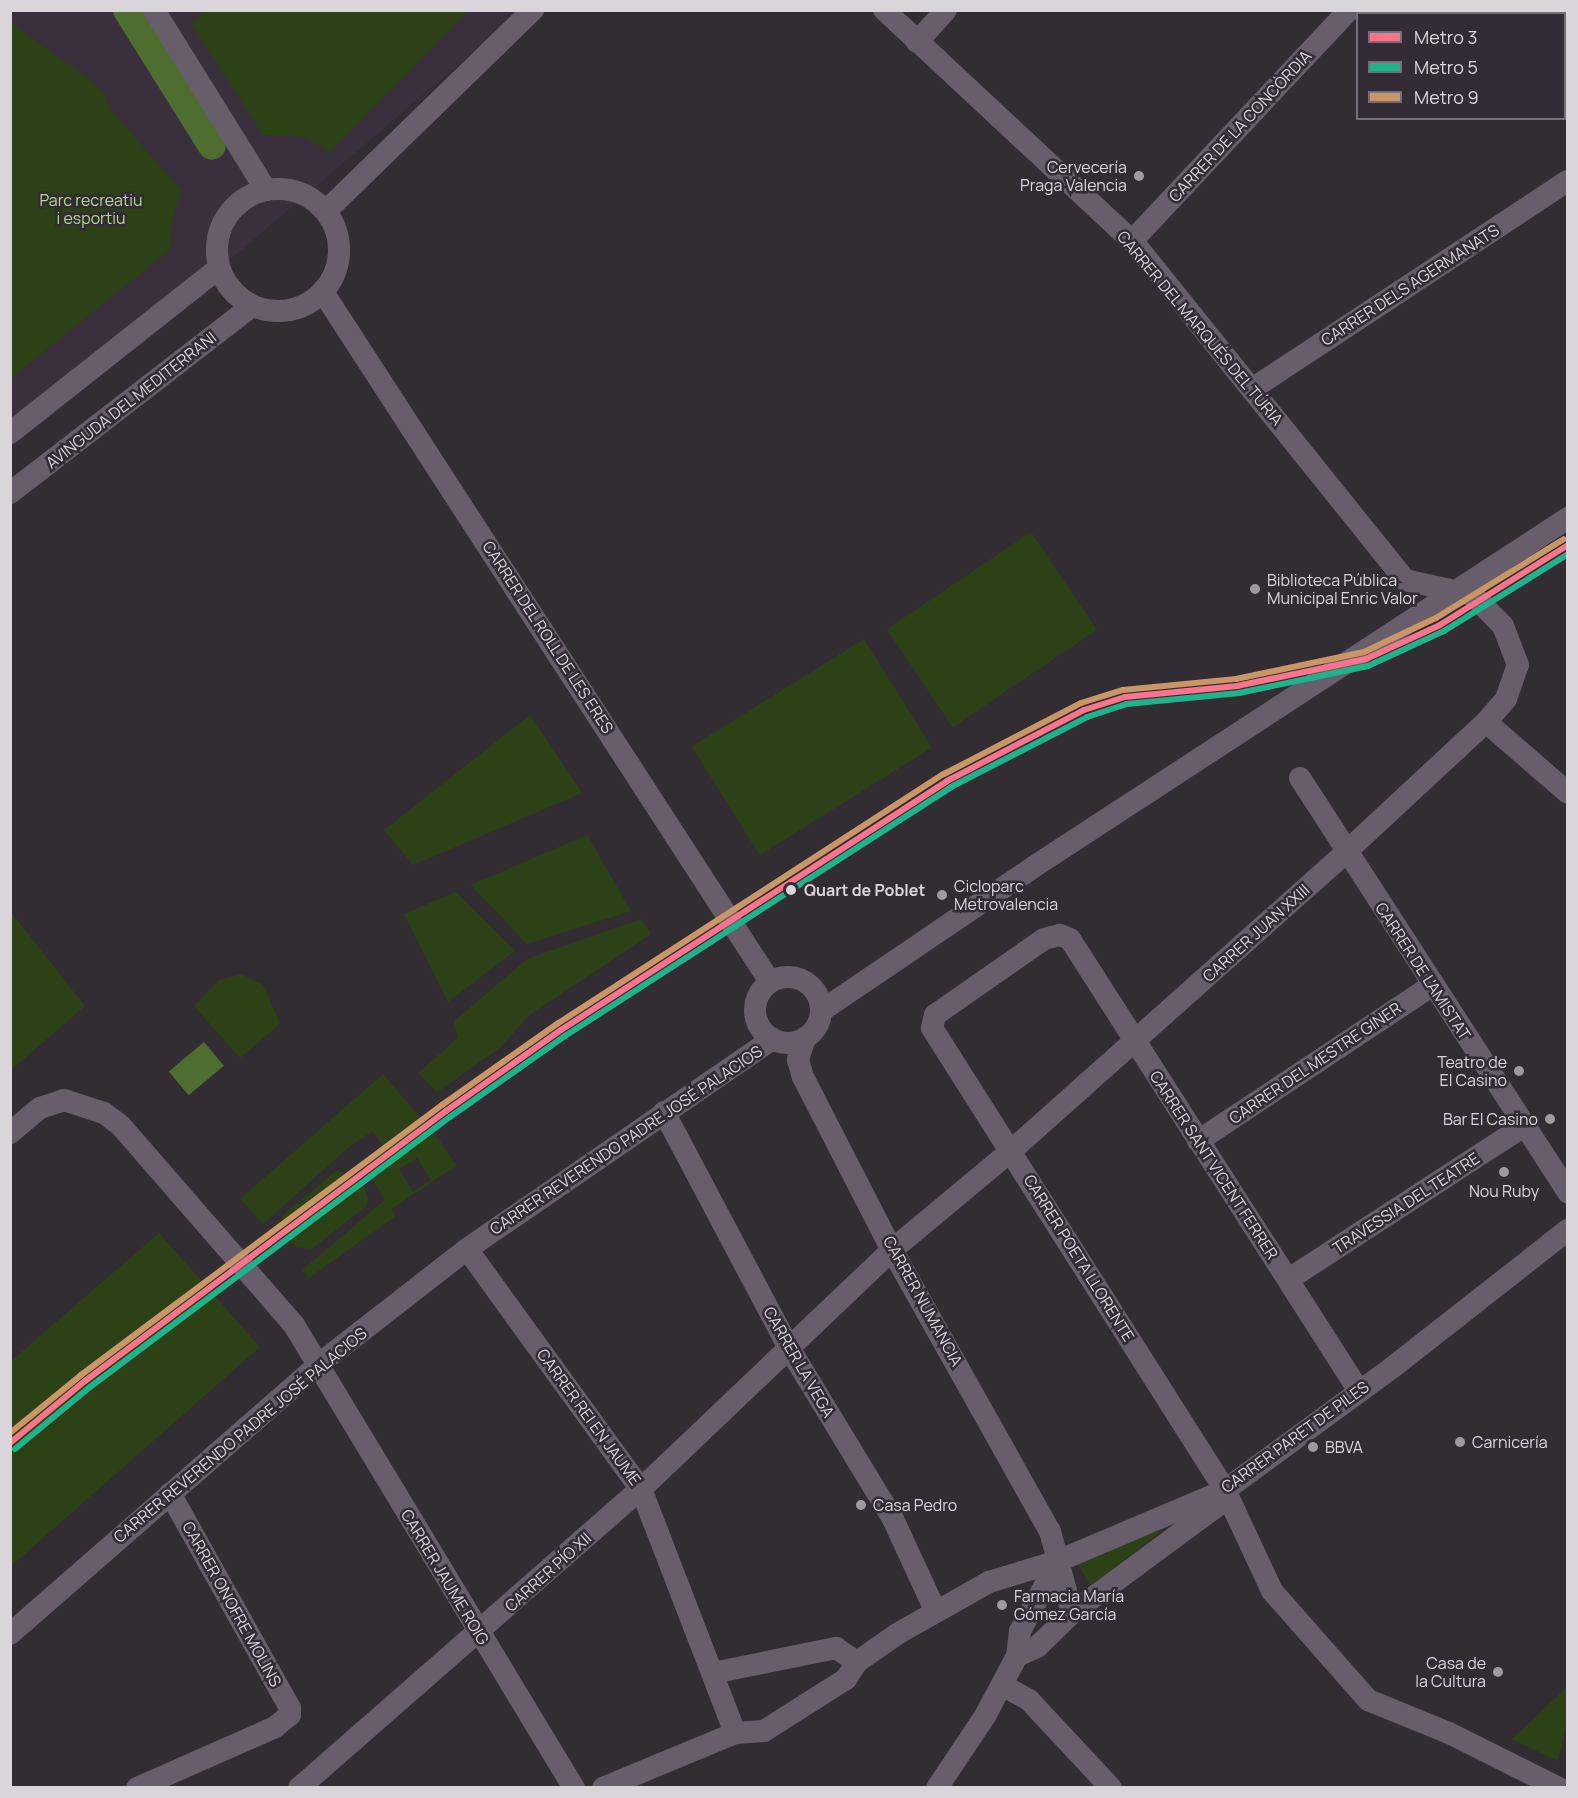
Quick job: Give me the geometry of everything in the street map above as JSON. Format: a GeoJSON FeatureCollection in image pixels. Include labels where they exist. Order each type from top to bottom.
{"type":"FeatureCollection","features":[{"type":"Feature","properties":{"kind":"street"},"geometry":{"type":"LineString","coordinates":[[154,10],[266,190]]}},
{"type":"Feature","properties":{"kind":"street"},"geometry":{"type":"LineString","coordinates":[[326,211],[533,10]]}},
{"type":"Feature","properties":{"kind":"street","name":"CARRER DEL MARQUÉS DEL TÚRIA"},"geometry":{"type":"LineString","coordinates":[[884,10],[1132,241],[1405,580],[1454,593]]}},
{"type":"Feature","properties":{"kind":"street"},"geometry":{"type":"LineString","coordinates":[[917,42],[946,10]]}},
{"type":"Feature","properties":{"kind":"street","name":"CARRER DE LA CONCÒRDIA"},"geometry":{"type":"LineString","coordinates":[[1132,241],[1349,10]]}},
{"type":"Feature","properties":{"kind":"street","name":"CARRER DELS AGERMANATS"},"geometry":{"type":"LineString","coordinates":[[1252,388],[1568,181]]}},
{"type":"Feature","properties":{"kind":"street"},"geometry":{"type":"LineString","coordinates":[[290,189],[309,197],[326,211],[336,230],[339,251],[333,278],[323,292],[304,306],[281,311],[252,306],[229,287],[219,268],[220,230],[230,211],[246,197],[266,190],[290,189]]}},
{"type":"Feature","properties":{"kind":"street"},"geometry":{"type":"LineString","coordinates":[[10,433],[219,268]]}},
{"type":"Feature","properties":{"kind":"street","name":"CARRER DEL ROLL DE LES ERES"},"geometry":{"type":"LineString","coordinates":[[323,292],[770,982]]}},
{"type":"Feature","properties":{"kind":"street","name":"AVINGUDA DEL MEDITERRANI"},"geometry":{"type":"LineString","coordinates":[[10,493],[252,306]]}},
{"type":"Feature","properties":{"kind":"street"},"geometry":{"type":"LineString","coordinates":[[821,1011],[1035,866],[1568,518]]}},
{"type":"Feature","properties":{"kind":"street","name":"CARRER JUAN XXIII"},"geometry":{"type":"LineString","coordinates":[[789,1348],[892,1250],[1012,1150],[1135,1041],[1346,852],[1486,722],[1506,699],[1518,665],[1503,626],[1473,595],[1454,593]]}},
{"type":"Feature","properties":{"kind":"street"},"geometry":{"type":"LineString","coordinates":[[1486,722],[1568,793]]}},
{"type":"Feature","properties":{"kind":"street","name":"CARRER DE L'AMISTAT"},"geometry":{"type":"LineString","coordinates":[[1300,778],[1568,1193]]}},
{"type":"Feature","properties":{"kind":"street","name":"CARRER SANT VICENT FERRER"},"geometry":{"type":"LineString","coordinates":[[932,1028],[935,1015],[945,1005],[1044,939],[1060,935],[1070,939],[1359,1391]]}},
{"type":"Feature","properties":{"kind":"street"},"geometry":{"type":"LineString","coordinates":[[770,982],[787,976],[808,983],[820,1000],[821,1011],[813,1031],[805,1038]]}},
{"type":"Feature","properties":{"kind":"street","name":"CARRER REVERENDO PADRE JOSÉ PALACIOS"},"geometry":{"type":"LineString","coordinates":[[770,982],[760,992],[755,1013],[758,1024],[773,1039],[795,1042],[805,1038]]}},
{"type":"Feature","properties":{"kind":"street","name":"CARRER DEL MESTRE GINER"},"geometry":{"type":"LineString","coordinates":[[1198,1141],[1433,985]]}},
{"type":"Feature","properties":{"kind":"street","name":"CARRER POETA LLORENTE"},"geometry":{"type":"LineString","coordinates":[[932,1028],[1012,1150],[1226,1494],[1272,1591],[1368,1700],[1449,1733],[1559,1788]]}},
{"type":"Feature","properties":{"kind":"street","name":"CARRER NUMANCIA"},"geometry":{"type":"LineString","coordinates":[[805,1038],[798,1060],[803,1077],[892,1250],[1050,1531],[1072,1613]]}},
{"type":"Feature","properties":{"kind":"street","name":"CARRER REVERENDO PADRE JOSÉ PALACIOS"},"geometry":{"type":"LineString","coordinates":[[10,1634],[318,1365],[467,1249],[773,1039]]}},
{"type":"Feature","properties":{"kind":"street","name":"CARRER JAUME ROIG"},"geometry":{"type":"LineString","coordinates":[[10,1133],[40,1108],[64,1100],[86,1104],[121,1126],[294,1325],[478,1634],[574,1788]]}},
{"type":"Feature","properties":{"kind":"street","name":"CARRER LA VEGA"},"geometry":{"type":"LineString","coordinates":[[664,1112],[789,1348],[893,1519],[935,1610]]}},
{"type":"Feature","properties":{"kind":"street","name":"TRAVESSIA DEL TEATRE"},"geometry":{"type":"LineString","coordinates":[[1289,1279],[1524,1126]]}},
{"type":"Feature","properties":{"kind":"street","name":"CARRER PARET DE PILES"},"geometry":{"type":"LineString","coordinates":[[1017,1656],[1036,1647],[1072,1613],[1568,1230]]}},
{"type":"Feature","properties":{"kind":"street","name":"CARRER REI EN JAUME"},"geometry":{"type":"LineString","coordinates":[[467,1249],[641,1489],[735,1733]]}},
{"type":"Feature","properties":{"kind":"street","name":"CARRER PÍO XII"},"geometry":{"type":"LineString","coordinates":[[299,1788],[478,1634],[641,1489],[789,1348]]}},
{"type":"Feature","properties":{"kind":"street","name":"CARRER ONOFRE MOLINS"},"geometry":{"type":"LineString","coordinates":[[137,1788],[275,1726],[290,1715],[290,1708],[170,1493]]}},
{"type":"Feature","properties":{"kind":"street","name":"CARRER PARET DE PILES"},"geometry":{"type":"LineString","coordinates":[[603,1788],[735,1733],[764,1731],[846,1678],[857,1662],[935,1610],[989,1582],[1058,1561],[1226,1494]]}},
{"type":"Feature","properties":{"kind":"street"},"geometry":{"type":"LineString","coordinates":[[937,1788],[1002,1685],[1017,1656],[1020,1631],[1058,1561]]}},
{"type":"Feature","properties":{"kind":"street"},"geometry":{"type":"LineString","coordinates":[[713,1673],[836,1648],[857,1662]]}},
{"type":"Feature","properties":{"kind":"street"},"geometry":{"type":"LineString","coordinates":[[1002,1685],[1029,1700],[1111,1788]]}},
{"type":"Feature","properties":{"kind":"shaded area"},"geometry":{"type":"Polygon","coordinates":[[[11,11],[521,11],[11,447],[11,11]]]}},
{"type":"Feature","properties":{"kind":"shaded area"},"geometry":{"type":"Polygon","coordinates":[[[204,1042],[224,1066],[189,1095],[169,1072],[204,1042]]]}},
{"type":"Feature","properties":{"kind":"green space"},"geometry":{"type":"Polygon","coordinates":[[[205,10],[469,11],[330,152],[304,137],[263,135],[191,24],[205,10]]]}},
{"type":"Feature","properties":{"kind":"green space","name":"Parc recreatiu i esportiu"},"geometry":{"type":"Polygon","coordinates":[[[11,23],[92,81],[103,92],[112,111],[182,191],[172,219],[171,249],[11,378],[11,23]]]}},
{"type":"Feature","properties":{"kind":"green space"},"geometry":{"type":"Polygon","coordinates":[[[1031,532],[1097,630],[953,727],[887,629],[1031,532]]]}},
{"type":"Feature","properties":{"kind":"green space"},"geometry":{"type":"Polygon","coordinates":[[[864,639],[932,748],[760,855],[692,747],[864,639]]]}},
{"type":"Feature","properties":{"kind":"green space"},"geometry":{"type":"Polygon","coordinates":[[[530,715],[582,793],[413,865],[384,830],[530,715]]]}},
{"type":"Feature","properties":{"kind":"green space"},"geometry":{"type":"Polygon","coordinates":[[[587,835],[631,911],[527,944],[471,885],[587,835]]]}},
{"type":"Feature","properties":{"kind":"green space"},"geometry":{"type":"Polygon","coordinates":[[[456,892],[515,951],[448,1002],[404,914],[456,892]]]}},
{"type":"Feature","properties":{"kind":"green space"},"geometry":{"type":"Polygon","coordinates":[[[10,911],[85,1006],[11,1070],[10,1070],[10,911]]]}},
{"type":"Feature","properties":{"kind":"green space"},"geometry":{"type":"Polygon","coordinates":[[[641,919],[651,934],[529,1015],[501,1047],[437,1092],[418,1073],[458,1038],[454,1021],[527,959],[641,919]]]}},
{"type":"Feature","properties":{"kind":"green space"},"geometry":{"type":"Polygon","coordinates":[[[241,974],[263,985],[280,1024],[240,1058],[194,1006],[219,980],[241,974]]]}},
{"type":"Feature","properties":{"kind":"green space"},"geometry":{"type":"Polygon","coordinates":[[[383,1074],[440,1141],[456,1166],[391,1209],[396,1216],[309,1278],[302,1270],[385,1200],[363,1165],[386,1150],[373,1131],[350,1146],[263,1224],[240,1199],[383,1074]],[[417,1158],[399,1169],[413,1192],[431,1180],[417,1158]]]}},
{"type":"Feature","properties":{"kind":"green space"},"geometry":{"type":"Polygon","coordinates":[[[336,1171],[353,1175],[363,1183],[368,1198],[366,1206],[312,1249],[296,1247],[284,1234],[282,1216],[336,1171]]]}},
{"type":"Feature","properties":{"kind":"green space"},"geometry":{"type":"Polygon","coordinates":[[[159,1233],[260,1347],[11,1566],[11,1361],[159,1233]]]}},
{"type":"Feature","properties":{"kind":"green space"},"geometry":{"type":"Polygon","coordinates":[[[1174,1521],[1091,1586],[1078,1564],[1174,1521]]]}},
{"type":"Feature","properties":{"kind":"green space"},"geometry":{"type":"Polygon","coordinates":[[[1567,1687],[1567,1722],[1558,1761],[1512,1739],[1567,1687]]]}},
{"type":"Feature","properties":{"kind":"waterway"},"geometry":{"type":"LineString","coordinates":[[127,10],[212,146]]}},
{"type":"Feature","properties":{"kind":"metro line","name":"9"},"geometry":{"type":"LineString","coordinates":[[10,1433],[81,1375],[442,1105],[557,1024],[944,774],[1081,703],[1123,690],[1236,679],[1364,652],[1436,618],[1564,539]]}},
{"type":"Feature","properties":{"kind":"metro line","name":"3"},"geometry":{"type":"LineString","coordinates":[[10,1443],[85,1381],[446,1111],[561,1030],[947,781],[1084,710],[1125,697],[1237,686],[1366,659],[1440,625],[1568,545]]}},
{"type":"Feature","properties":{"kind":"metro line","name":"5"},"geometry":{"type":"LineString","coordinates":[[15,1449],[90,1387],[450,1117],[565,1036],[951,787],[1087,717],[1127,704],[1239,693],[1368,666],[1444,631],[1568,554]]}},
{"type":"Feature","properties":{"kind":"place","name":"Cervecería Praga Valencia"},"geometry":{"type":"Point","coordinates":[1139,176]}},
{"type":"Feature","properties":{"kind":"place","name":"Biblioteca Pública Municipal Enric Valor"},"geometry":{"type":"Point","coordinates":[1255,589]}},
{"type":"Feature","properties":{"kind":"place","name":"Quart de Poblet"},"geometry":{"type":"Point","coordinates":[791,890]}},
{"type":"Feature","properties":{"kind":"place","name":"Cicloparc Metrovalencia"},"geometry":{"type":"Point","coordinates":[942,895]}},
{"type":"Feature","properties":{"kind":"place","name":"Teatro de El Casino"},"geometry":{"type":"Point","coordinates":[1519,1071]}},
{"type":"Feature","properties":{"kind":"place","name":"Bar El Casino"},"geometry":{"type":"Point","coordinates":[1550,1119]}},
{"type":"Feature","properties":{"kind":"place","name":"Nou Ruby"},"geometry":{"type":"Point","coordinates":[1504,1172]}},
{"type":"Feature","properties":{"kind":"place","name":"Carnicería"},"geometry":{"type":"Point","coordinates":[1460,1442]}},
{"type":"Feature","properties":{"kind":"place","name":"BBVA"},"geometry":{"type":"Point","coordinates":[1313,1447]}},
{"type":"Feature","properties":{"kind":"place","name":"Casa Pedro"},"geometry":{"type":"Point","coordinates":[861,1505]}},
{"type":"Feature","properties":{"kind":"place","name":"Farmacia María Gómez García"},"geometry":{"type":"Point","coordinates":[1002,1605]}},
{"type":"Feature","properties":{"kind":"place","name":"Casa de la Cultura"},"geometry":{"type":"Point","coordinates":[1498,1672]}}]}
